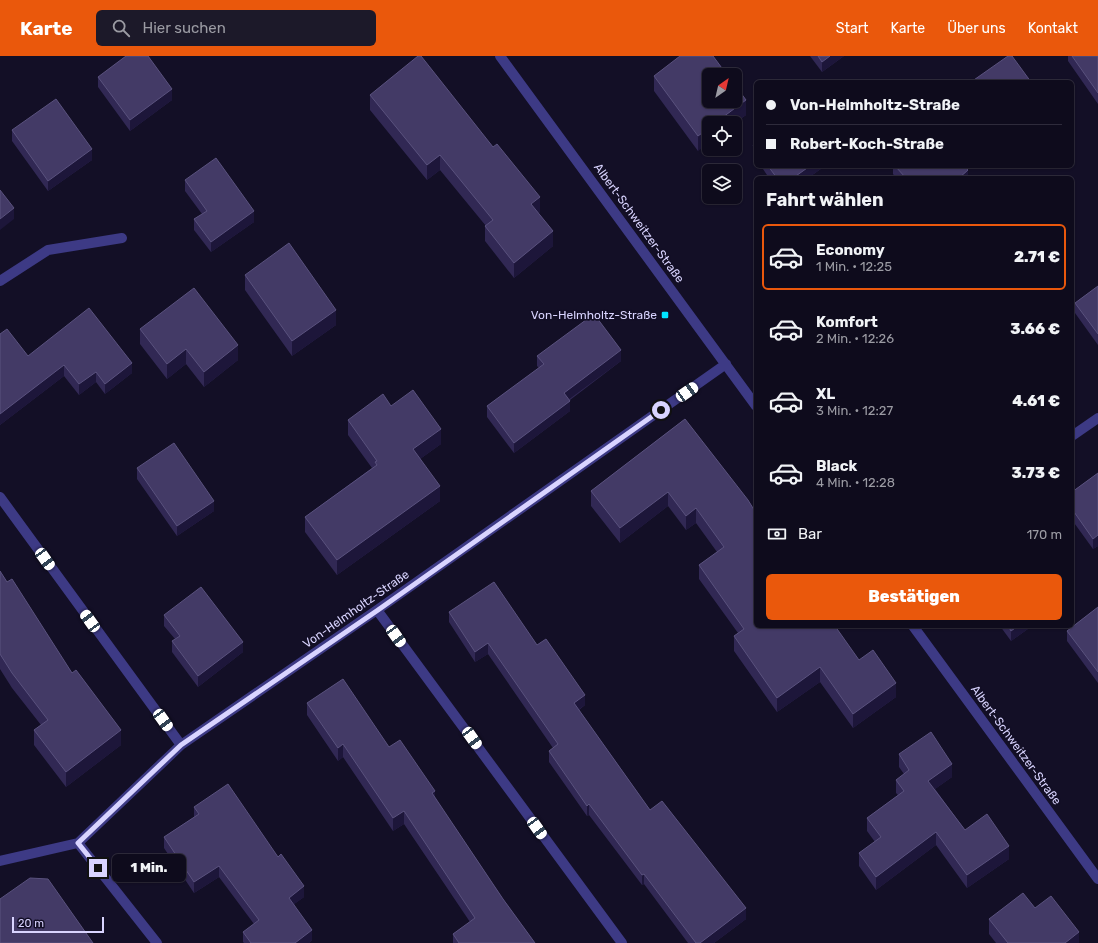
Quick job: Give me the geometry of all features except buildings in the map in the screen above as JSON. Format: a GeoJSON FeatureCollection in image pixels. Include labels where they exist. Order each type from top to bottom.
{"type":"FeatureCollection","features":[{"type":"Feature","properties":{"kind":"street","name":"Albert-Schweitzer-Straße"},"geometry":{"type":"LineString","coordinates":[[500,56],[754,403]]}},
{"type":"Feature","properties":{"kind":"street"},"geometry":{"type":"LineString","coordinates":[[0,281],[48,250],[122,238]]}},
{"type":"Feature","properties":{"kind":"street","name":"Von-Helmholtz-Straße"},"geometry":{"type":"LineString","coordinates":[[78,843],[181,745],[378,610],[726,364]]}},
{"type":"Feature","properties":{"kind":"street"},"geometry":{"type":"LineString","coordinates":[[1074,435],[1098,418]]}},
{"type":"Feature","properties":{"kind":"street"},"geometry":{"type":"LineString","coordinates":[[0,497],[181,745]]}},
{"type":"Feature","properties":{"kind":"street"},"geometry":{"type":"LineString","coordinates":[[378,610],[622,943]]}},
{"type":"Feature","properties":{"kind":"street","name":"Albert-Schweitzer-Straße"},"geometry":{"type":"LineString","coordinates":[[914,628],[1098,878]]}},
{"type":"Feature","properties":{"kind":"street"},"geometry":{"type":"LineString","coordinates":[[0,861],[78,843],[157,943]]}},
{"type":"Feature","properties":{"kind":"place","name":"Von-Helmholtz-Straße"},"geometry":{"type":"Point","coordinates":[665,315]}},
{"type":"Feature","properties":{"kind":"route"},"geometry":{"type":"LineString","coordinates":[[98,868],[78,843],[181,745],[378,610],[661,410]]}}]}
